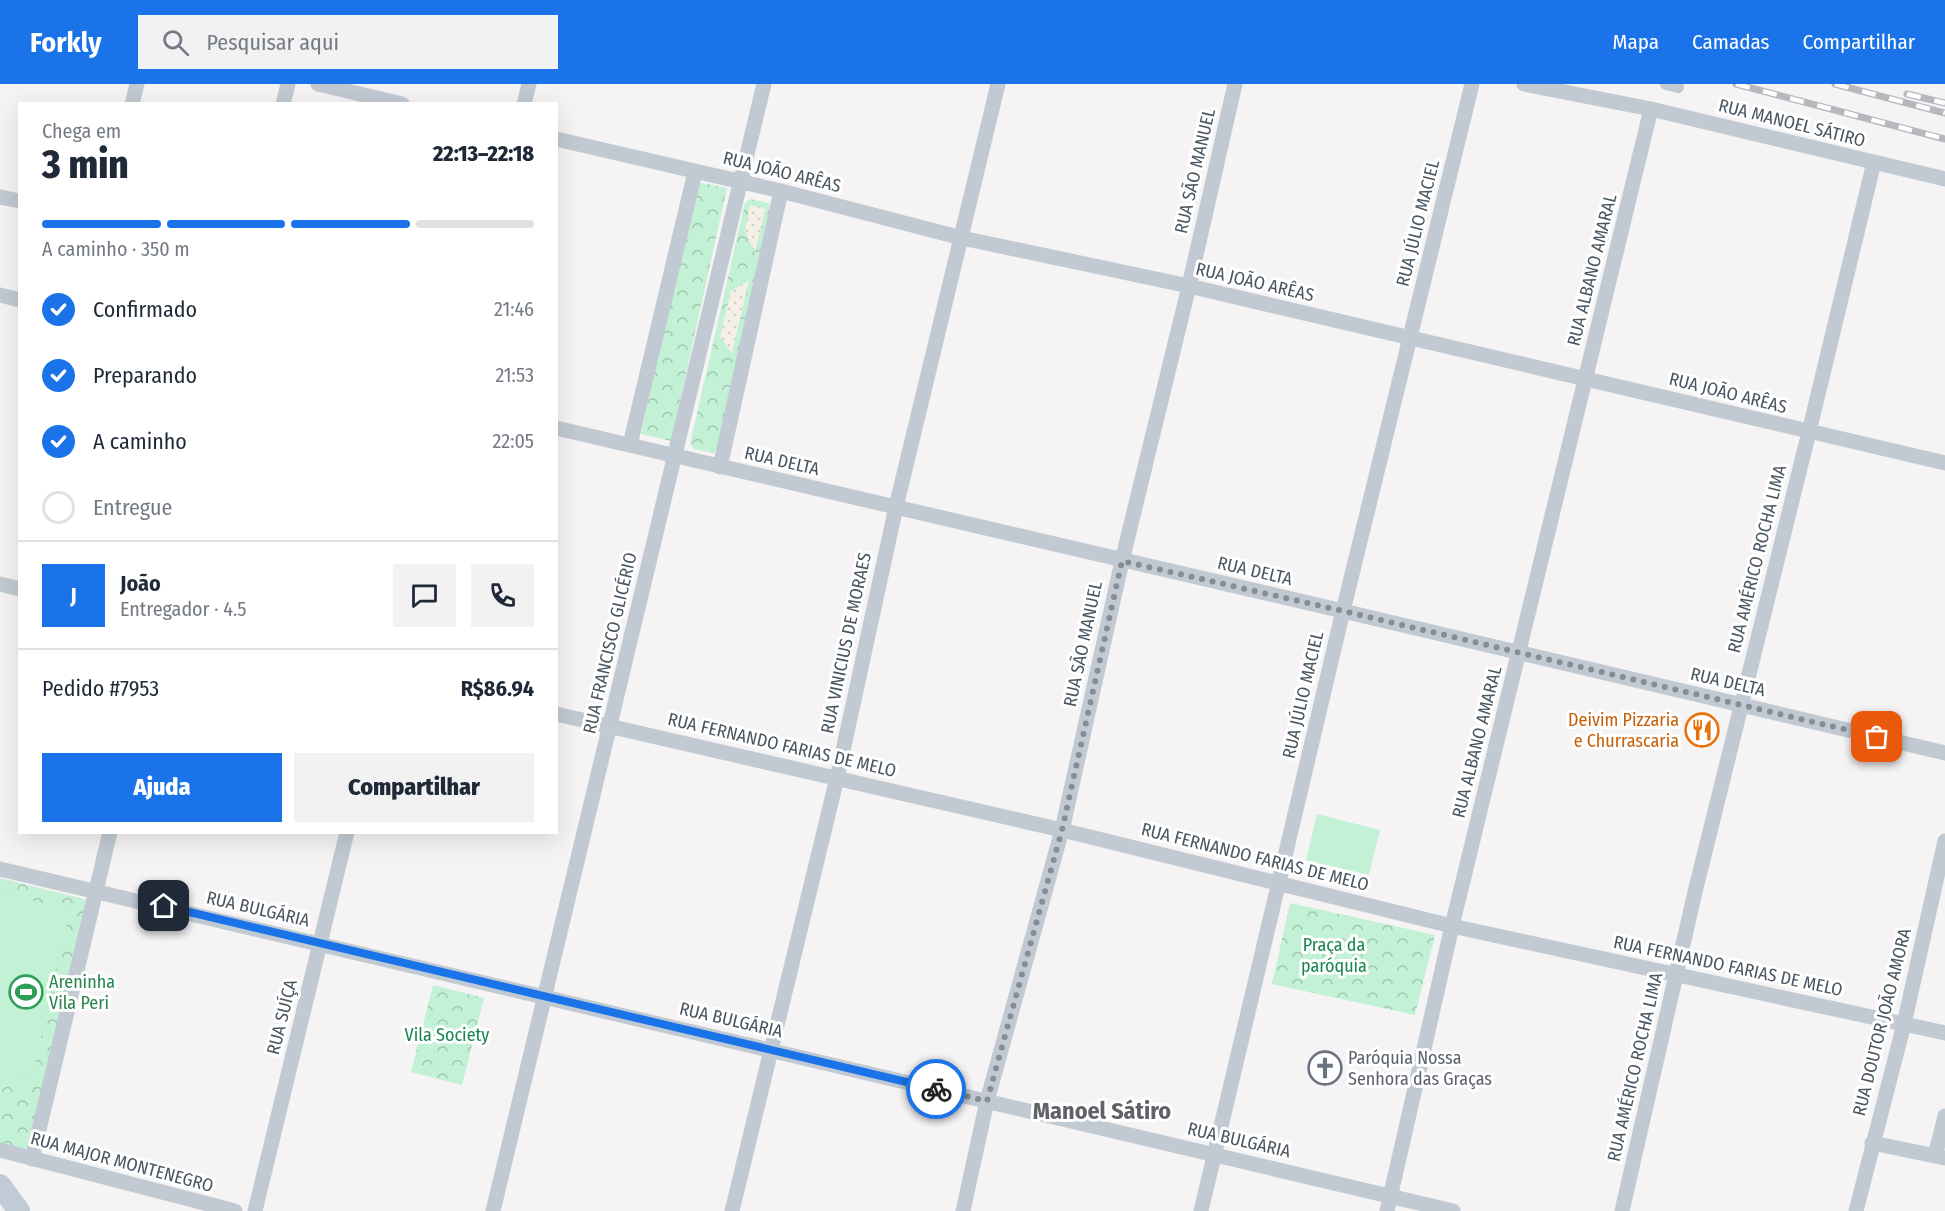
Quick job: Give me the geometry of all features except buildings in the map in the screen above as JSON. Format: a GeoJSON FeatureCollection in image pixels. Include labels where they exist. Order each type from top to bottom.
{"type":"FeatureCollection","features":[{"type":"Feature","properties":{"kind":"main road"},"geometry":{"type":"LineString","coordinates":[[0,1185],[19,1211]]}},
{"type":"Feature","properties":{"kind":"street"},"geometry":{"type":"LineString","coordinates":[[132,102],[137,84]]}},
{"type":"Feature","properties":{"kind":"street"},"geometry":{"type":"LineString","coordinates":[[284,102],[288,84]]}},
{"type":"Feature","properties":{"kind":"street"},"geometry":{"type":"LineString","coordinates":[[318,84],[394,102]]}},
{"type":"Feature","properties":{"kind":"street"},"geometry":{"type":"LineString","coordinates":[[524,102],[529,84]]}},
{"type":"Feature","properties":{"kind":"street","name":"RUA FRANCISCO GLICÉRIO"},"geometry":{"type":"LineString","coordinates":[[493,1211],[764,84]]}},
{"type":"Feature","properties":{"kind":"street","name":"RUA VINICIUS DE MORAES"},"geometry":{"type":"LineString","coordinates":[[732,1211],[837,778],[896,507],[998,84]]}},
{"type":"Feature","properties":{"kind":"street","name":"RUA SÃO MANUEL"},"geometry":{"type":"LineString","coordinates":[[963,1211],[987,1101],[1062,830],[1122,561],[1189,286],[1235,84]]}},
{"type":"Feature","properties":{"kind":"street","name":"RUA JÚLIO MACIEL"},"geometry":{"type":"LineString","coordinates":[[1201,1211],[1343,611],[1472,84]]}},
{"type":"Feature","properties":{"kind":"street","name":"RUA MANOEL SÁTIRO"},"geometry":{"type":"LineString","coordinates":[[1524,84],[1651,109],[1945,179]]}},
{"type":"Feature","properties":{"kind":"street","name":"RUA ALBANO AMARAL"},"geometry":{"type":"LineString","coordinates":[[1388,1204],[1452,926],[1651,109]]}},
{"type":"Feature","properties":{"kind":"street","name":"RUA JOÃO ARÊAS"},"geometry":{"type":"LineString","coordinates":[[558,139],[781,191],[962,238],[1189,286],[1945,463]]}},
{"type":"Feature","properties":{"kind":"street","name":"RUA AMÉRICO ROCHA LIMA"},"geometry":{"type":"LineString","coordinates":[[1622,1211],[1695,892],[1874,162]]}},
{"type":"Feature","properties":{"kind":"street"},"geometry":{"type":"LineString","coordinates":[[630,446],[695,172]]}},
{"type":"Feature","properties":{"kind":"street"},"geometry":{"type":"LineString","coordinates":[[720,467],[781,191]]}},
{"type":"Feature","properties":{"kind":"street"},"geometry":{"type":"LineString","coordinates":[[0,196],[18,200]]}},
{"type":"Feature","properties":{"kind":"street"},"geometry":{"type":"LineString","coordinates":[[0,295],[18,300]]}},
{"type":"Feature","properties":{"kind":"street","name":"RUA DELTA"},"geometry":{"type":"LineString","coordinates":[[558,428],[1945,753]]}},
{"type":"Feature","properties":{"kind":"street"},"geometry":{"type":"LineString","coordinates":[[0,584],[18,588]]}},
{"type":"Feature","properties":{"kind":"street","name":"RUA FERNANDO FARIAS DE MELO"},"geometry":{"type":"LineString","coordinates":[[558,714],[1062,830],[1452,926],[1945,1033]]}},
{"type":"Feature","properties":{"kind":"street"},"geometry":{"type":"LineString","coordinates":[[32,1159],[110,834]]}},
{"type":"Feature","properties":{"kind":"street","name":"RUA SUÍÇA"},"geometry":{"type":"LineString","coordinates":[[255,1211],[346,834]]}},
{"type":"Feature","properties":{"kind":"street","name":"RUA DOUTOR JOÃO AMORA"},"geometry":{"type":"LineString","coordinates":[[1856,1211],[1904,1024],[1945,841]]}},
{"type":"Feature","properties":{"kind":"street","name":"RUA BULGÁRIA"},"geometry":{"type":"LineString","coordinates":[[0,869],[1214,1154],[1388,1204],[1453,1211]]}},
{"type":"Feature","properties":{"kind":"street"},"geometry":{"type":"LineString","coordinates":[[1872,1143],[1940,1157],[1945,1116]]}},
{"type":"Feature","properties":{"kind":"street","name":"RUA MAJOR MONTENEGRO"},"geometry":{"type":"LineString","coordinates":[[0,1149],[235,1211]]}},
{"type":"Feature","properties":{"kind":"green space"},"geometry":{"type":"Polygon","coordinates":[[[697,182],[727,188],[671,441],[641,434],[697,182]]]}},
{"type":"Feature","properties":{"kind":"green space"},"geometry":{"type":"Polygon","coordinates":[[[750,199],[768,203],[771,209],[717,449],[714,453],[694,449],[690,444],[745,203],[750,199]]]}},
{"type":"Feature","properties":{"kind":"green space"},"geometry":{"type":"Polygon","coordinates":[[[1317,814],[1380,830],[1369,875],[1306,860],[1317,814]]]}},
{"type":"Feature","properties":{"kind":"green space"},"geometry":{"type":"Polygon","coordinates":[[[0,878],[88,900],[27,1149],[0,1143],[0,878]]]}},
{"type":"Feature","properties":{"kind":"green space","name":"Areninha Vila Peri"},"geometry":{"type":"Polygon","coordinates":[[[0,893],[70,910],[31,1081],[0,1074],[0,893]]]}},
{"type":"Feature","properties":{"kind":"green space","name":"Praça da paróquia"},"geometry":{"type":"Polygon","coordinates":[[[1290,903],[1435,935],[1415,1015],[1272,984],[1290,903]]]}},
{"type":"Feature","properties":{"kind":"green space","name":"Vila Society"},"geometry":{"type":"Polygon","coordinates":[[[433,985],[484,998],[462,1085],[411,1072],[433,985]]]}},
{"type":"Feature","properties":{"kind":"sand"},"geometry":{"type":"Polygon","coordinates":[[[750,205],[764,208],[765,211],[755,252],[745,231],[750,205]]]}},
{"type":"Feature","properties":{"kind":"sand"},"geometry":{"type":"Polygon","coordinates":[[[749,281],[732,353],[720,336],[731,291],[749,281]]]}},
{"type":"Feature","properties":{"kind":"railway"},"geometry":{"type":"LineString","coordinates":[[1736,84],[1945,139]]}},
{"type":"Feature","properties":{"kind":"railway"},"geometry":{"type":"LineString","coordinates":[[1835,84],[1945,113]]}},
{"type":"Feature","properties":{"kind":"railway"},"geometry":{"type":"LineString","coordinates":[[1907,94],[1945,103]]}},
{"type":"Feature","properties":{"kind":"way so far"},"geometry":{"type":"LineString","coordinates":[[936,1089],[987,1101],[1062,830],[1122,561],[1877,737]]}},
{"type":"Feature","properties":{"kind":"place","name":"Deivim Pizzaria e Churrascaria"},"geometry":{"type":"Point","coordinates":[1702,730]}},
{"type":"Feature","properties":{"kind":"place","name":"Areninha Vila Peri"},"geometry":{"type":"Point","coordinates":[26,992]}},
{"type":"Feature","properties":{"kind":"place","name":"Paróquia Nossa Senhora das Graças"},"geometry":{"type":"Point","coordinates":[1325,1068]}},
{"type":"Feature","properties":{"kind":"district","name":"Manoel Sátiro"},"geometry":{"type":"Point","coordinates":[1102,1111]}},
{"type":"Feature","properties":{"kind":"route"},"geometry":{"type":"LineString","coordinates":[[164,906],[936,1089]]}}]}
